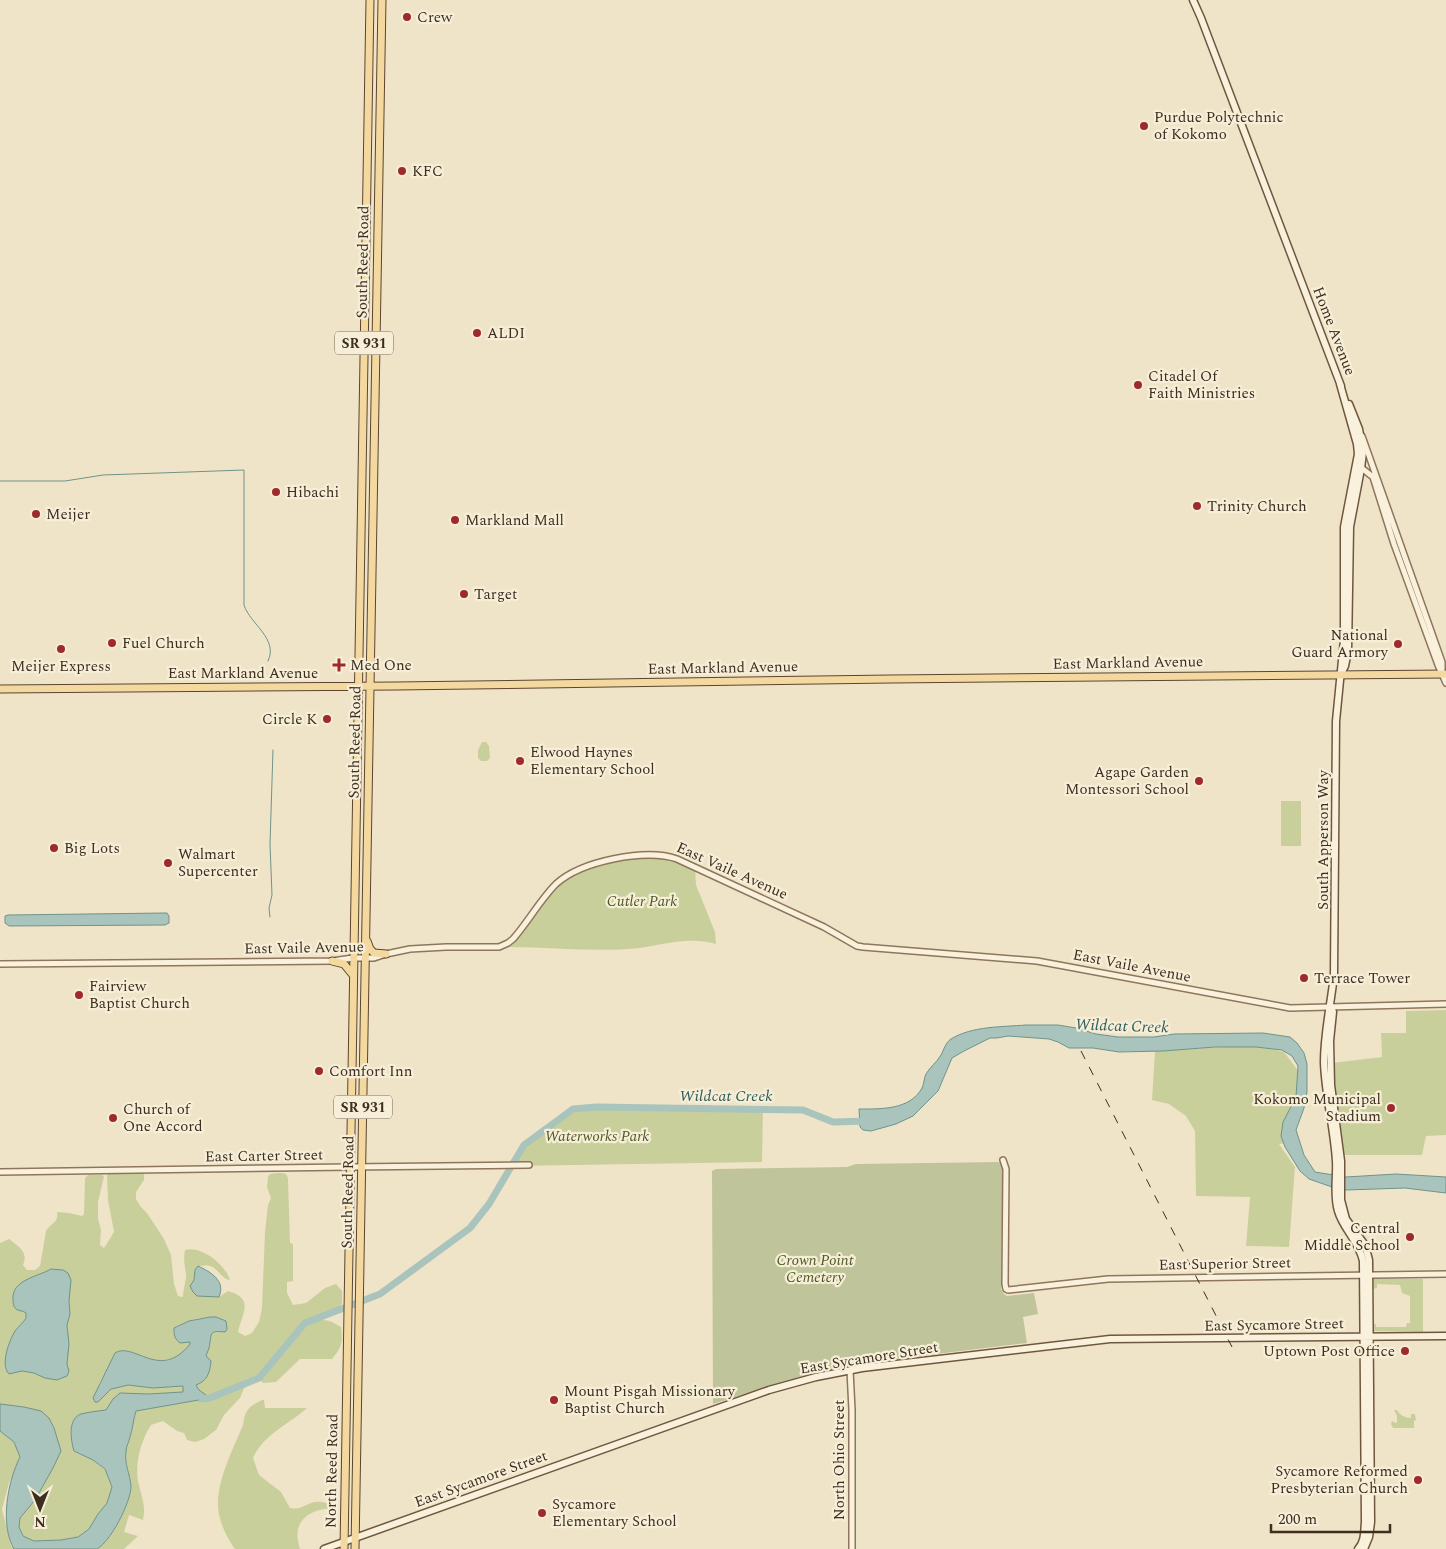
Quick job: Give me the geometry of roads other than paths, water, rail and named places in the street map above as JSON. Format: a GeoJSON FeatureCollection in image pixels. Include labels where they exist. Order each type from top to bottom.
{"type":"FeatureCollection","features":[{"type":"Feature","properties":{"kind":"main road","name":"South Reed Road"},"geometry":{"type":"LineString","coordinates":[[347,1394],[370,0]]}},
{"type":"Feature","properties":{"kind":"main road","name":"South Reed Road"},"geometry":{"type":"LineString","coordinates":[[358,1395],[382,0]]}},
{"type":"Feature","properties":{"kind":"main road","name":"Home Avenue"},"geometry":{"type":"LineString","coordinates":[[1192,0],[1204,26],[1358,429]]}},
{"type":"Feature","properties":{"kind":"main road","name":"South Apperson Way"},"geometry":{"type":"LineString","coordinates":[[1340,384],[1357,444],[1359,466]]}},
{"type":"Feature","properties":{"kind":"main road","name":"South Apperson Way"},"geometry":{"type":"LineString","coordinates":[[1358,429],[1363,452],[1359,466],[1350,527],[1348,651],[1341,675],[1336,721],[1334,975],[1330,1040],[1331,1085],[1338,1163],[1338,1200],[1346,1219],[1365,1245],[1369,1260],[1366,1275],[1366,1336]]}},
{"type":"Feature","properties":{"kind":"main road","name":"East Markland Avenue"},"geometry":{"type":"LineString","coordinates":[[0,689],[358,687],[1444,674]]}},
{"type":"Feature","properties":{"kind":"main road"},"geometry":{"type":"LineString","coordinates":[[366,936],[370,949],[374,953],[386,954]]}},
{"type":"Feature","properties":{"kind":"main road"},"geometry":{"type":"LineString","coordinates":[[332,961],[344,964],[353,976]]}},
{"type":"Feature","properties":{"kind":"main road"},"geometry":{"type":"LineString","coordinates":[[1358,1549],[1364,1536],[1365,1522],[1366,1336]]}},
{"type":"Feature","properties":{"kind":"main road"},"geometry":{"type":"LineString","coordinates":[[1364,1549],[1369,1537],[1371,1522],[1366,1336]]}},
{"type":"Feature","properties":{"kind":"main road","name":"East Sycamore Street"},"geometry":{"type":"LineString","coordinates":[[324,1549],[344,1545],[355,1538],[769,1390],[809,1378],[850,1370],[1110,1340],[1446,1336]]}},
{"type":"Feature","properties":{"kind":"main road","name":"North Reed Road"},"geometry":{"type":"LineString","coordinates":[[344,1545],[347,1394]]}},
{"type":"Feature","properties":{"kind":"main road","name":"North Reed Road"},"geometry":{"type":"LineString","coordinates":[[355,1549],[358,1395]]}},
{"type":"Feature","properties":{"kind":"street","name":"Home Avenue"},"geometry":{"type":"LineString","coordinates":[[1358,429],[1442,662],[1446,683]]}},
{"type":"Feature","properties":{"kind":"street","name":"Home Avenue"},"geometry":{"type":"LineString","coordinates":[[1359,466],[1373,477],[1394,544],[1438,665],[1444,674]]}},
{"type":"Feature","properties":{"kind":"street","name":"East Vaile Avenue"},"geometry":{"type":"LineString","coordinates":[[0,964],[332,961],[374,958],[410,949],[499,947],[508,943],[518,934],[557,884],[573,874],[595,864],[618,858],[664,855],[677,859],[806,918],[857,946],[1037,961],[1290,1008],[1446,1004]]}},
{"type":"Feature","properties":{"kind":"street","name":"East Superior Street"},"geometry":{"type":"LineString","coordinates":[[1004,1160],[1006,1169],[1005,1284],[1008,1290],[1108,1279],[1446,1274]]}},
{"type":"Feature","properties":{"kind":"street","name":"East Carter Street"},"geometry":{"type":"LineString","coordinates":[[0,1172],[529,1165]]}},
{"type":"Feature","properties":{"kind":"street","name":"North Ohio Street"},"geometry":{"type":"LineString","coordinates":[[850,1370],[852,1410],[852,1549]]}},
{"type":"Feature","properties":{"kind":"water"},"geometry":{"type":"Polygon","coordinates":[[[167,913],[169,923],[165,925],[9,926],[5,923],[5,916],[8,915],[167,913]]]}},
{"type":"Feature","properties":{"kind":"water"},"geometry":{"type":"Polygon","coordinates":[[[1026,1025],[1058,1025],[1118,1037],[1263,1033],[1290,1037],[1304,1053],[1307,1064],[1307,1092],[1304,1108],[1296,1130],[1304,1155],[1315,1172],[1346,1177],[1396,1174],[1446,1177],[1446,1193],[1405,1188],[1347,1190],[1309,1179],[1300,1171],[1285,1147],[1281,1136],[1283,1122],[1296,1097],[1298,1066],[1292,1056],[1282,1050],[1256,1047],[1119,1052],[1093,1048],[1069,1048],[1049,1039],[1008,1036],[990,1038],[952,1058],[938,1091],[913,1116],[896,1124],[871,1131],[863,1130],[860,1127],[859,1109],[894,1107],[910,1101],[917,1095],[922,1088],[929,1069],[939,1058],[951,1039],[978,1029],[1026,1025]]]}},
{"type":"Feature","properties":{"kind":"water"},"geometry":{"type":"Polygon","coordinates":[[[198,1266],[212,1274],[219,1282],[221,1291],[219,1297],[197,1296],[193,1292],[190,1286],[198,1266]]]}},
{"type":"Feature","properties":{"kind":"water"},"geometry":{"type":"Polygon","coordinates":[[[51,1269],[63,1270],[68,1273],[71,1280],[70,1314],[67,1325],[69,1344],[67,1364],[69,1371],[67,1376],[57,1380],[22,1371],[9,1374],[5,1365],[8,1347],[15,1331],[26,1318],[26,1313],[15,1307],[13,1293],[26,1280],[51,1269]]]}},
{"type":"Feature","properties":{"kind":"water"},"geometry":{"type":"Polygon","coordinates":[[[210,1317],[226,1321],[227,1329],[225,1332],[213,1332],[206,1356],[211,1361],[209,1373],[203,1381],[196,1385],[199,1390],[210,1398],[136,1411],[126,1448],[126,1464],[131,1486],[130,1493],[124,1511],[108,1538],[97,1549],[14,1549],[7,1528],[6,1516],[9,1491],[15,1467],[20,1457],[14,1442],[0,1431],[0,1404],[41,1411],[49,1418],[54,1428],[61,1451],[35,1500],[20,1518],[19,1527],[23,1536],[34,1541],[78,1537],[89,1529],[107,1503],[112,1487],[105,1469],[93,1460],[74,1451],[71,1431],[74,1420],[81,1414],[106,1410],[113,1399],[120,1393],[183,1392],[183,1386],[153,1388],[128,1385],[111,1389],[98,1402],[95,1402],[93,1398],[115,1353],[122,1351],[131,1352],[148,1358],[168,1360],[179,1355],[190,1344],[190,1342],[180,1343],[178,1341],[174,1328],[189,1321],[210,1317]]]}},
{"type":"Feature","properties":{"kind":"waterway"},"geometry":{"type":"LineString","coordinates":[[0,481],[65,481],[103,475],[244,470],[244,605],[267,639],[270,646],[268,661]]}},
{"type":"Feature","properties":{"kind":"waterway"},"geometry":{"type":"LineString","coordinates":[[270,917],[269,908],[272,895],[270,844],[273,750]]}},
{"type":"Feature","properties":{"kind":"waterway","name":"Wildcat Creek"},"geometry":{"type":"LineString","coordinates":[[202,1399],[210,1398],[259,1378],[305,1323],[380,1294],[470,1228],[489,1204],[524,1145],[573,1109],[596,1107],[803,1110],[833,1122],[868,1121]]}},
{"type":"Feature","properties":{"kind":"railway"},"geometry":{"type":"LineString","coordinates":[[1081,1051],[1232,1347]]}},
{"type":"Feature","properties":{"kind":"place","name":"Crew"},"geometry":{"type":"Point","coordinates":[407,17]}},
{"type":"Feature","properties":{"kind":"place","name":"Purdue Polytechnic of Kokomo"},"geometry":{"type":"Point","coordinates":[1144,126]}},
{"type":"Feature","properties":{"kind":"place","name":"KFC"},"geometry":{"type":"Point","coordinates":[402,171]}},
{"type":"Feature","properties":{"kind":"place","name":"ALDI"},"geometry":{"type":"Point","coordinates":[477,333]}},
{"type":"Feature","properties":{"kind":"place","name":"Citadel Of Faith Ministries"},"geometry":{"type":"Point","coordinates":[1138,385]}},
{"type":"Feature","properties":{"kind":"place","name":"Hibachi"},"geometry":{"type":"Point","coordinates":[276,492]}},
{"type":"Feature","properties":{"kind":"place","name":"Trinity Church"},"geometry":{"type":"Point","coordinates":[1197,506]}},
{"type":"Feature","properties":{"kind":"place","name":"Meijer"},"geometry":{"type":"Point","coordinates":[36,514]}},
{"type":"Feature","properties":{"kind":"place","name":"Markland Mall"},"geometry":{"type":"Point","coordinates":[455,520]}},
{"type":"Feature","properties":{"kind":"place","name":"Target"},"geometry":{"type":"Point","coordinates":[464,594]}},
{"type":"Feature","properties":{"kind":"place","name":"Fuel Church"},"geometry":{"type":"Point","coordinates":[112,643]}},
{"type":"Feature","properties":{"kind":"place","name":"National Guard Armory"},"geometry":{"type":"Point","coordinates":[1398,644]}},
{"type":"Feature","properties":{"kind":"place","name":"Meijer Express"},"geometry":{"type":"Point","coordinates":[61,649]}},
{"type":"Feature","properties":{"kind":"place","name":"Med One"},"geometry":{"type":"Point","coordinates":[339,665]}},
{"type":"Feature","properties":{"kind":"place","name":"Circle K"},"geometry":{"type":"Point","coordinates":[327,719]}},
{"type":"Feature","properties":{"kind":"place","name":"Elwood Haynes Elementary School"},"geometry":{"type":"Point","coordinates":[520,761]}},
{"type":"Feature","properties":{"kind":"place","name":"Agape Garden Montessori School"},"geometry":{"type":"Point","coordinates":[1199,781]}},
{"type":"Feature","properties":{"kind":"place","name":"Big Lots"},"geometry":{"type":"Point","coordinates":[54,848]}},
{"type":"Feature","properties":{"kind":"place","name":"Walmart Supercenter"},"geometry":{"type":"Point","coordinates":[168,863]}},
{"type":"Feature","properties":{"kind":"place","name":"Terrace Tower"},"geometry":{"type":"Point","coordinates":[1304,978]}},
{"type":"Feature","properties":{"kind":"place","name":"Fairview Baptist Church"},"geometry":{"type":"Point","coordinates":[79,995]}},
{"type":"Feature","properties":{"kind":"place","name":"Comfort Inn"},"geometry":{"type":"Point","coordinates":[319,1071]}},
{"type":"Feature","properties":{"kind":"place","name":"Kokomo Municipal Stadium"},"geometry":{"type":"Point","coordinates":[1391,1108]}},
{"type":"Feature","properties":{"kind":"place","name":"Church of One Accord"},"geometry":{"type":"Point","coordinates":[113,1118]}},
{"type":"Feature","properties":{"kind":"place","name":"Central Middle School"},"geometry":{"type":"Point","coordinates":[1410,1237]}},
{"type":"Feature","properties":{"kind":"place","name":"Uptown Post Office"},"geometry":{"type":"Point","coordinates":[1405,1351]}},
{"type":"Feature","properties":{"kind":"place","name":"Mount Pisgah Missionary Baptist Church"},"geometry":{"type":"Point","coordinates":[554,1400]}},
{"type":"Feature","properties":{"kind":"place","name":"Sycamore Reformed Presbyterian Church"},"geometry":{"type":"Point","coordinates":[1418,1480]}},
{"type":"Feature","properties":{"kind":"place","name":"Sycamore Elementary School"},"geometry":{"type":"Point","coordinates":[542,1513]}},
{"type":"Feature","properties":{"kind":"park label","name":"Cutler Park"},"geometry":{"type":"Point","coordinates":[642,901]}},
{"type":"Feature","properties":{"kind":"park label","name":"Waterworks Park"},"geometry":{"type":"Point","coordinates":[597,1136]}},
{"type":"Feature","properties":{"kind":"park label","name":"Crown Point Cemetery"},"geometry":{"type":"Point","coordinates":[815,1268]}}]}
